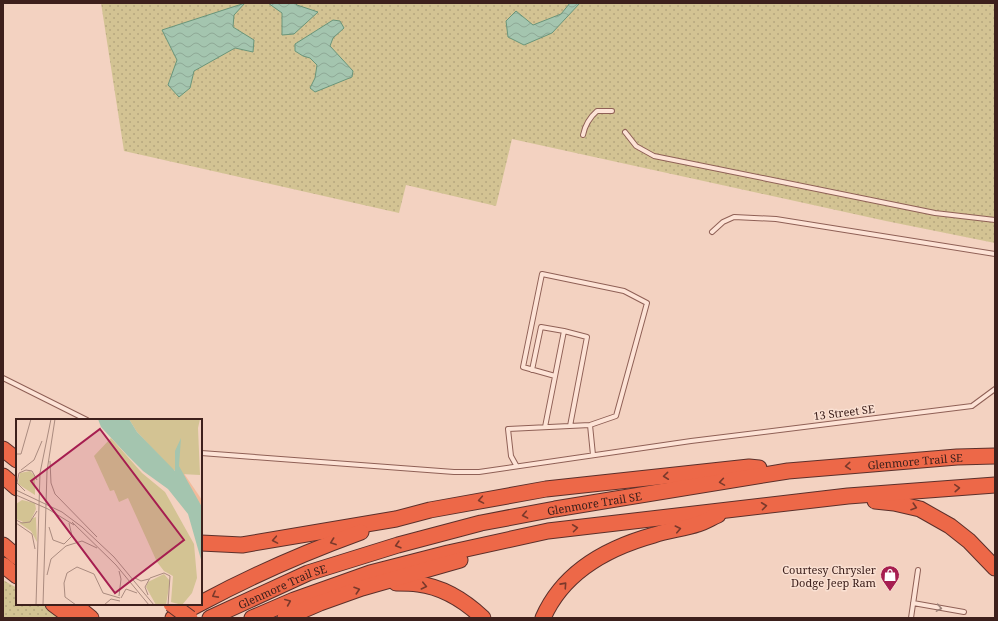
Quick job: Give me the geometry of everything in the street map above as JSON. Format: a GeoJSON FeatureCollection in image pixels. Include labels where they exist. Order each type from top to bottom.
{"type":"FeatureCollection","features":[{"type":"Feature","properties":{"kind":"highway"},"geometry":{"type":"LineString","coordinates":[[957,457],[986,447],[995,446]]}},
{"type":"Feature","properties":{"kind":"highway"},"geometry":{"type":"LineString","coordinates":[[3,449],[16,459]]}},
{"type":"Feature","properties":{"kind":"highway","name":"Glenmore Trail SE"},"geometry":{"type":"LineString","coordinates":[[210,618],[308,573],[398,545],[481,523],[555,509],[788,471],[957,457],[995,456]]}},
{"type":"Feature","properties":{"kind":"highway"},"geometry":{"type":"LineString","coordinates":[[202,543],[242,545],[396,519],[430,510],[546,488],[749,467],[788,471]]}},
{"type":"Feature","properties":{"kind":"highway"},"geometry":{"type":"LineString","coordinates":[[3,476],[16,487]]}},
{"type":"Feature","properties":{"kind":"highway","name":"Glenmore Trail SE"},"geometry":{"type":"LineString","coordinates":[[252,618],[294,600],[370,573],[448,553],[548,531],[848,496],[995,485]]}},
{"type":"Feature","properties":{"kind":"highway"},"geometry":{"type":"LineString","coordinates":[[848,496],[866,500],[907,505],[920,509],[950,526],[969,541],[995,568]]}},
{"type":"Feature","properties":{"kind":"highway"},"geometry":{"type":"LineString","coordinates":[[543,618],[555,596],[562,587],[577,572],[594,559],[622,546],[653,535],[700,524],[727,510]]}},
{"type":"Feature","properties":{"kind":"highway"},"geometry":{"type":"LineString","coordinates":[[202,602],[232,586],[310,551],[396,519]]}},
{"type":"Feature","properties":{"kind":"highway"},"geometry":{"type":"LineString","coordinates":[[285,618],[320,603],[362,588],[385,583],[448,563],[530,542],[548,531]]}},
{"type":"Feature","properties":{"kind":"highway"},"geometry":{"type":"LineString","coordinates":[[3,545],[16,556]]}},
{"type":"Feature","properties":{"kind":"highway"},"geometry":{"type":"LineString","coordinates":[[3,565],[16,576]]}},
{"type":"Feature","properties":{"kind":"highway"},"geometry":{"type":"LineString","coordinates":[[3,573],[16,577]]}},
{"type":"Feature","properties":{"kind":"highway"},"geometry":{"type":"LineString","coordinates":[[385,583],[418,584],[436,589],[465,602],[483,618]]}},
{"type":"Feature","properties":{"kind":"highway"},"geometry":{"type":"LineString","coordinates":[[54,605],[72,618]]}},
{"type":"Feature","properties":{"kind":"highway"},"geometry":{"type":"LineString","coordinates":[[75,605],[91,618]]}},
{"type":"Feature","properties":{"kind":"highway"},"geometry":{"type":"LineString","coordinates":[[172,605],[190,618]]}},
{"type":"Feature","properties":{"kind":"highway"},"geometry":{"type":"LineString","coordinates":[[173,618],[196,605]]}},
{"type":"Feature","properties":{"kind":"lane"},"geometry":{"type":"LineString","coordinates":[[583,135],[585,127],[597,111],[612,111]]}},
{"type":"Feature","properties":{"kind":"lane"},"geometry":{"type":"LineString","coordinates":[[625,132],[636,146],[654,156],[935,213],[995,220]]}},
{"type":"Feature","properties":{"kind":"lane"},"geometry":{"type":"LineString","coordinates":[[712,232],[723,222],[734,217],[776,219],[995,254]]}},
{"type":"Feature","properties":{"kind":"lane"},"geometry":{"type":"LineString","coordinates":[[516,466],[511,456],[508,429],[590,426],[616,416],[647,304],[624,291],[542,274],[523,368],[555,376]]}},
{"type":"Feature","properties":{"kind":"lane"},"geometry":{"type":"LineString","coordinates":[[532,370],[541,327],[587,337],[570,426]]}},
{"type":"Feature","properties":{"kind":"lane"},"geometry":{"type":"LineString","coordinates":[[545,427],[564,331]]}},
{"type":"Feature","properties":{"kind":"lane"},"geometry":{"type":"LineString","coordinates":[[3,378],[85,419]]}},
{"type":"Feature","properties":{"kind":"lane","name":"13 Street SE"},"geometry":{"type":"LineString","coordinates":[[202,453],[454,472],[479,472],[691,440],[972,406],[995,389]]}},
{"type":"Feature","properties":{"kind":"lane"},"geometry":{"type":"LineString","coordinates":[[590,426],[593,455]]}},
{"type":"Feature","properties":{"kind":"lane"},"geometry":{"type":"LineString","coordinates":[[911,618],[918,570]]}},
{"type":"Feature","properties":{"kind":"lane"},"geometry":{"type":"LineString","coordinates":[[913,604],[964,612]]}},
{"type":"Feature","properties":{"kind":"shaded area"},"geometry":{"type":"Polygon","coordinates":[[[101,3],[995,3],[995,243],[886,221],[512,139],[496,206],[406,185],[399,213],[124,151],[101,3]]]}},
{"type":"Feature","properties":{"kind":"shaded area"},"geometry":{"type":"Polygon","coordinates":[[[3,580],[16,587],[16,605],[46,605],[63,618],[3,618],[3,580]]]}},
{"type":"Feature","properties":{"kind":"water"},"geometry":{"type":"Polygon","coordinates":[[[245,3],[234,15],[233,27],[254,40],[253,52],[235,48],[194,71],[190,88],[179,97],[168,85],[177,60],[162,30],[245,3]]]}},
{"type":"Feature","properties":{"kind":"water"},"geometry":{"type":"Polygon","coordinates":[[[268,3],[295,3],[318,12],[294,34],[282,35],[282,13],[268,3]]]}},
{"type":"Feature","properties":{"kind":"water"},"geometry":{"type":"Polygon","coordinates":[[[570,3],[580,3],[552,33],[524,45],[508,37],[506,21],[516,11],[533,25],[561,14],[570,3]]]}},
{"type":"Feature","properties":{"kind":"water"},"geometry":{"type":"Polygon","coordinates":[[[333,20],[340,21],[344,28],[333,38],[330,46],[353,71],[352,77],[315,92],[310,88],[315,78],[317,65],[310,58],[295,51],[295,44],[333,20]]]}},
{"type":"Feature","properties":{"kind":"place","name":"Courtesy Chrysler Dodge Jeep Ram"},"geometry":{"type":"Point","coordinates":[890,592]}}]}
